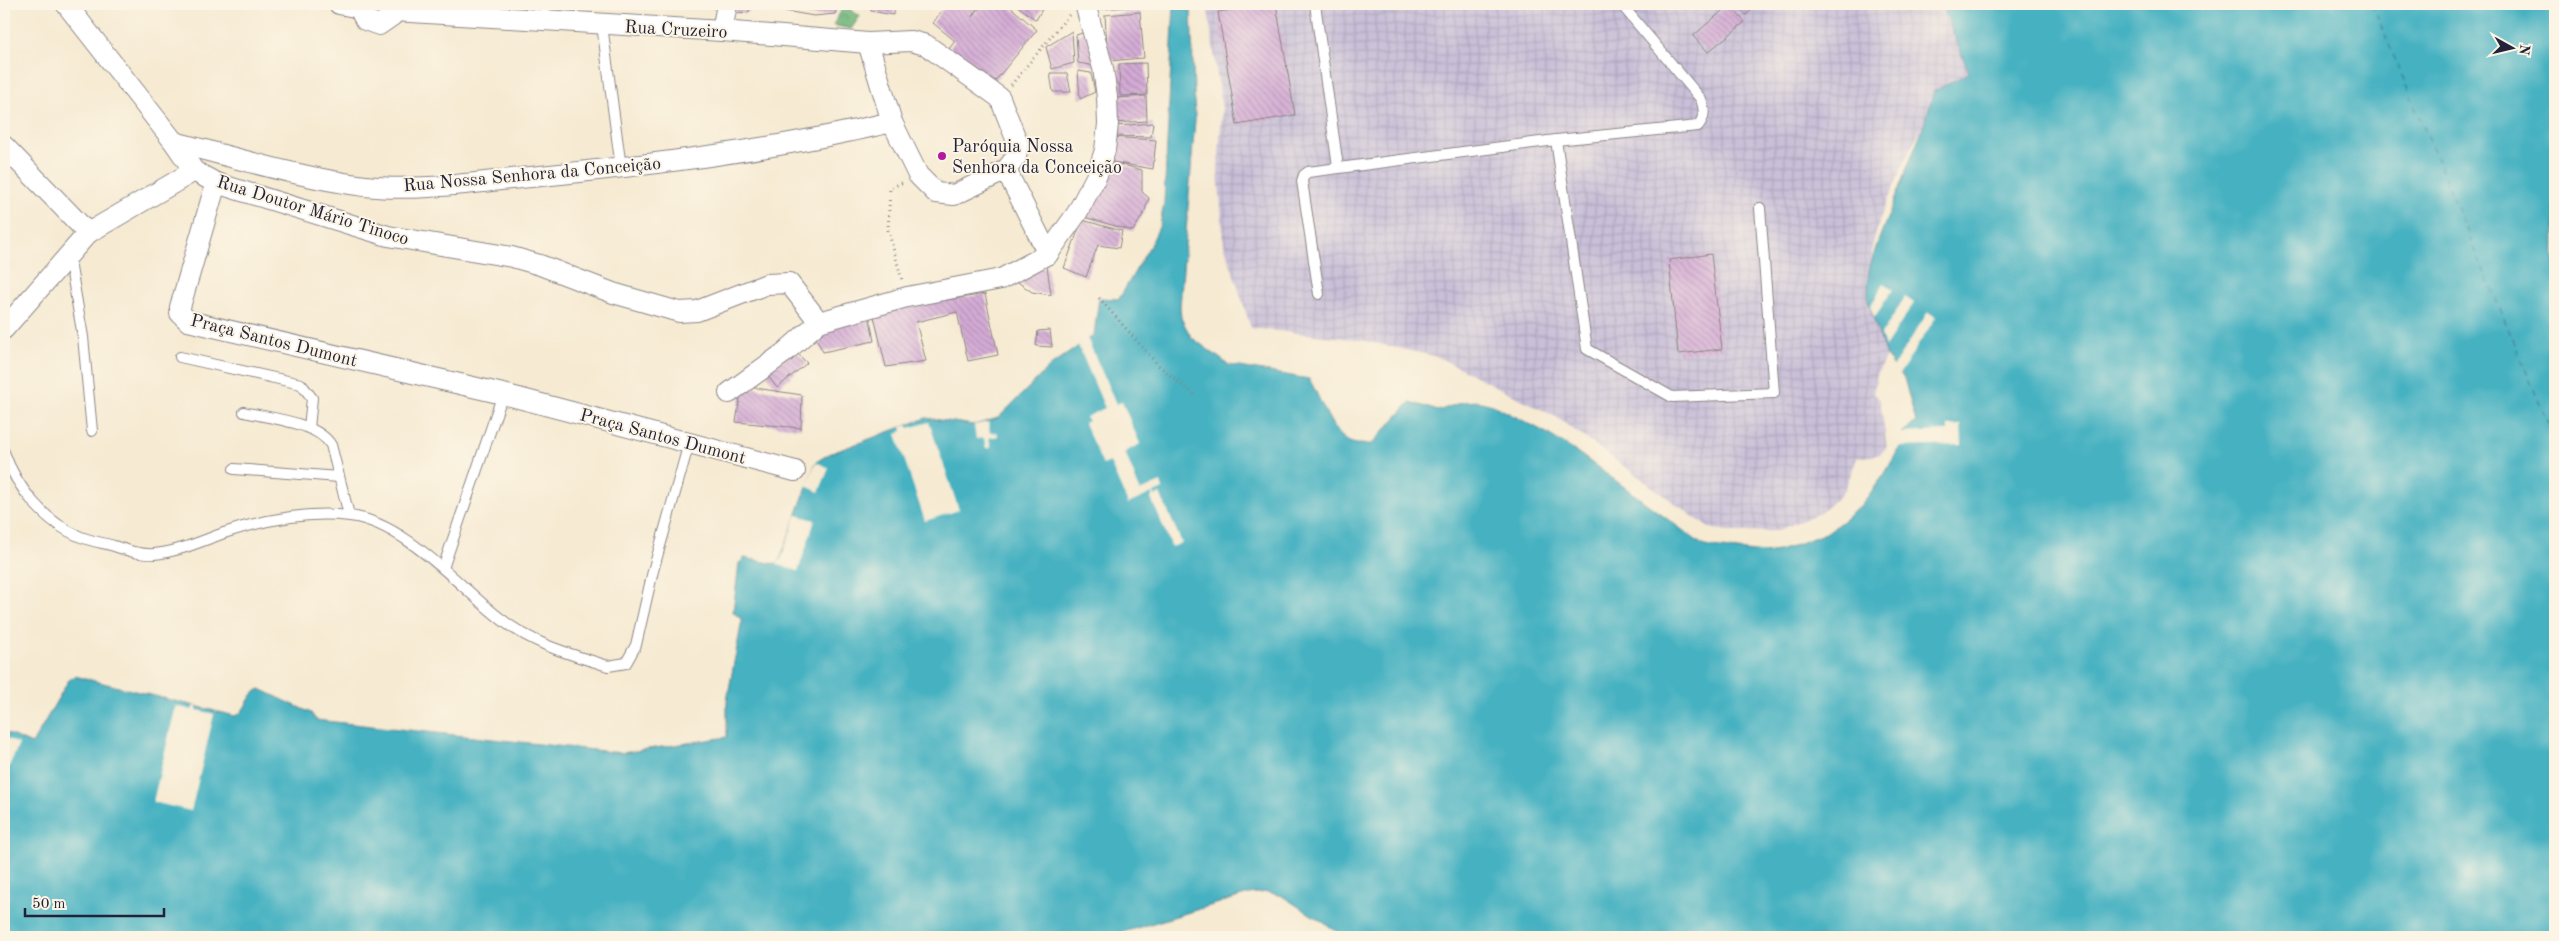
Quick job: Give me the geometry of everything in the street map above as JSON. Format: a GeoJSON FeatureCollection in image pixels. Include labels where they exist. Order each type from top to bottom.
{"type":"FeatureCollection","features":[{"type":"Feature","properties":{"kind":"street","name":"Rua Doutor Mário Tinoco"},"geometry":{"type":"LineString","coordinates":[[66,4],[174,142],[194,171],[216,183],[388,236],[512,257],[540,265],[613,293],[678,312],[696,311],[768,284],[789,283],[819,322]]}},
{"type":"Feature","properties":{"kind":"street","name":"Rua Cruzeiro"},"geometry":{"type":"LineString","coordinates":[[339,4],[360,6],[365,20],[374,25],[385,23],[394,7],[868,43],[910,40],[926,45],[1000,98]]}},
{"type":"Feature","properties":{"kind":"street"},"geometry":{"type":"LineString","coordinates":[[722,31],[727,4]]}},
{"type":"Feature","properties":{"kind":"street"},"geometry":{"type":"LineString","coordinates":[[729,393],[784,354],[819,322],[908,297],[1000,279],[1048,254],[1077,213],[1097,174],[1104,150],[1108,124],[1103,68],[1078,7]]}},
{"type":"Feature","properties":{"kind":"street"},"geometry":{"type":"LineString","coordinates":[[868,43],[892,122],[918,175],[936,193],[948,196],[1006,170],[1016,157],[1018,144],[1000,98]]}},
{"type":"Feature","properties":{"kind":"street","name":"Rua Nossa Senhora da Conceição"},"geometry":{"type":"LineString","coordinates":[[174,142],[337,182],[367,186],[448,185],[621,168],[836,135],[892,122]]}},
{"type":"Feature","properties":{"kind":"street"},"geometry":{"type":"LineString","coordinates":[[4,146],[88,233]]}},
{"type":"Feature","properties":{"kind":"street"},"geometry":{"type":"LineString","coordinates":[[1006,170],[1048,254]]}},
{"type":"Feature","properties":{"kind":"street"},"geometry":{"type":"LineString","coordinates":[[4,329],[88,233],[194,171]]}},
{"type":"Feature","properties":{"kind":"street","name":"Praça Santos Dumont"},"geometry":{"type":"LineString","coordinates":[[216,183],[180,307],[180,313],[188,321],[503,394],[795,471]]}},
{"type":"Feature","properties":{"kind":"lane"},"geometry":{"type":"LineString","coordinates":[[1315,4],[1338,167]]}},
{"type":"Feature","properties":{"kind":"lane"},"geometry":{"type":"LineString","coordinates":[[1319,294],[1302,181],[1304,175],[1308,172],[1556,140],[1691,129],[1698,126],[1703,120],[1704,113],[1701,99],[1621,4]]}},
{"type":"Feature","properties":{"kind":"lane"},"geometry":{"type":"LineString","coordinates":[[602,24],[621,168]]}},
{"type":"Feature","properties":{"kind":"lane"},"geometry":{"type":"LineString","coordinates":[[1556,140],[1587,349],[1672,397],[1774,393],[1760,208]]}},
{"type":"Feature","properties":{"kind":"lane"},"geometry":{"type":"LineString","coordinates":[[69,255],[83,337],[92,432]]}},
{"type":"Feature","properties":{"kind":"lane"},"geometry":{"type":"LineString","coordinates":[[180,357],[301,384],[312,398],[308,428]]}},
{"type":"Feature","properties":{"kind":"lane"},"geometry":{"type":"LineString","coordinates":[[443,568],[503,394]]}},
{"type":"Feature","properties":{"kind":"lane"},"geometry":{"type":"LineString","coordinates":[[244,412],[316,430],[326,438],[331,445],[349,516]]}},
{"type":"Feature","properties":{"kind":"lane"},"geometry":{"type":"LineString","coordinates":[[4,452],[18,483],[48,518],[80,536],[139,553],[171,551],[264,522],[303,516],[349,516],[375,521],[443,568],[501,620],[536,642],[608,666],[626,663],[636,645],[653,571],[689,443]]}},
{"type":"Feature","properties":{"kind":"lane"},"geometry":{"type":"LineString","coordinates":[[234,469],[339,477]]}},
{"type":"Feature","properties":{"kind":"path"},"geometry":{"type":"LineString","coordinates":[[1000,98],[1078,7]]}},
{"type":"Feature","properties":{"kind":"path"},"geometry":{"type":"LineString","coordinates":[[908,297],[888,230],[890,188],[918,175]]}},
{"type":"Feature","properties":{"kind":"path"},"geometry":{"type":"LineString","coordinates":[[1099,298],[1157,364],[1194,395]]}},
{"type":"Feature","properties":{"kind":"shaded area"},"geometry":{"type":"Polygon","coordinates":[[[1207,4],[1942,4],[1969,73],[1934,91],[1925,122],[1911,147],[1881,216],[1872,246],[1870,307],[1886,356],[1878,372],[1873,393],[1880,400],[1887,447],[1880,454],[1857,458],[1846,487],[1840,496],[1819,513],[1776,531],[1735,532],[1709,528],[1556,417],[1438,357],[1362,340],[1251,328],[1224,244],[1218,171],[1222,109],[1207,4]]]}},
{"type":"Feature","properties":{"kind":"green space"},"geometry":{"type":"Polygon","coordinates":[[[844,6],[860,16],[851,29],[833,25],[844,6]]]}},
{"type":"Feature","properties":{"kind":"water"},"geometry":{"type":"Polygon","coordinates":[[[1174,4],[1190,4],[1191,9],[1195,120],[1180,307],[1181,318],[1191,337],[1229,365],[1309,379],[1338,433],[1354,444],[1372,444],[1410,402],[1438,411],[1462,402],[1477,401],[1493,405],[1545,432],[1581,455],[1704,546],[1763,553],[1779,551],[1826,533],[1844,520],[1861,505],[1884,475],[1900,447],[1902,433],[1916,422],[1904,378],[1886,356],[1868,301],[1869,270],[1877,244],[1925,122],[1934,91],[1969,73],[1942,4],[2555,4],[2555,937],[1346,937],[1282,896],[1267,892],[1249,894],[1107,937],[4,937],[4,732],[32,744],[68,681],[75,676],[235,716],[242,711],[253,694],[260,689],[311,713],[316,720],[622,753],[727,737],[727,700],[742,620],[733,612],[739,563],[744,558],[776,564],[779,562],[816,462],[829,454],[926,418],[974,425],[998,418],[1049,367],[1094,335],[1099,298],[1119,299],[1160,225],[1164,203],[1174,4]]]}},
{"type":"Feature","properties":{"kind":"pier"},"geometry":{"type":"Polygon","coordinates":[[[1884,283],[1893,289],[1874,318],[1870,307],[1884,283]]]}},
{"type":"Feature","properties":{"kind":"pier"},"geometry":{"type":"Polygon","coordinates":[[[1905,297],[1914,303],[1885,347],[1881,335],[1905,297]]]}},
{"type":"Feature","properties":{"kind":"pier"},"geometry":{"type":"Polygon","coordinates":[[[1928,312],[1936,317],[1898,376],[1893,367],[1928,312]]]}},
{"type":"Feature","properties":{"kind":"pier"},"geometry":{"type":"Polygon","coordinates":[[[1087,338],[1116,404],[1122,402],[1140,444],[1125,452],[1140,491],[1161,482],[1163,489],[1154,493],[1156,496],[1160,494],[1182,543],[1172,547],[1151,498],[1153,496],[1152,493],[1128,504],[1110,462],[1103,465],[1084,423],[1088,421],[1086,417],[1105,408],[1078,345],[1087,338]]]}},
{"type":"Feature","properties":{"kind":"pier"},"geometry":{"type":"Polygon","coordinates":[[[929,422],[959,510],[925,521],[896,434],[902,431],[901,427],[907,425],[909,428],[929,422]]]}},
{"type":"Feature","properties":{"kind":"pier"},"geometry":{"type":"Polygon","coordinates":[[[988,422],[990,433],[997,432],[998,436],[989,438],[991,448],[986,448],[984,438],[976,439],[974,425],[988,422]]]}},
{"type":"Feature","properties":{"kind":"pier"},"geometry":{"type":"Polygon","coordinates":[[[1961,425],[1962,445],[1897,447],[1900,433],[1948,431],[1948,426],[1961,425]]]}},
{"type":"Feature","properties":{"kind":"pier"},"geometry":{"type":"Polygon","coordinates":[[[816,462],[829,468],[819,492],[806,486],[816,462]]]}},
{"type":"Feature","properties":{"kind":"pier"},"geometry":{"type":"Polygon","coordinates":[[[796,515],[815,520],[798,571],[776,564],[781,559],[796,515]]]}},
{"type":"Feature","properties":{"kind":"pier"},"geometry":{"type":"Polygon","coordinates":[[[176,706],[192,710],[194,706],[197,706],[197,710],[214,714],[191,811],[153,802],[176,706]]]}},
{"type":"Feature","properties":{"kind":"pier"},"geometry":{"type":"Polygon","coordinates":[[[4,737],[19,744],[4,777],[4,737]]]}},
{"type":"Feature","properties":{"kind":"building"},"geometry":{"type":"Polygon","coordinates":[[[692,4],[720,4],[719,8],[691,6],[692,4]]]}},
{"type":"Feature","properties":{"kind":"building"},"geometry":{"type":"Polygon","coordinates":[[[734,4],[750,4],[749,12],[735,13],[734,4]]]}},
{"type":"Feature","properties":{"kind":"building"},"geometry":{"type":"Polygon","coordinates":[[[786,4],[838,4],[835,14],[814,16],[785,11],[786,4]]]}},
{"type":"Feature","properties":{"kind":"building"},"geometry":{"type":"Polygon","coordinates":[[[872,4],[898,4],[893,15],[871,11],[872,4]]]}},
{"type":"Feature","properties":{"kind":"building"},"geometry":{"type":"Polygon","coordinates":[[[946,4],[980,4],[972,17],[984,4],[1007,4],[1037,30],[995,81],[949,49],[955,41],[933,23],[946,4]]]}},
{"type":"Feature","properties":{"kind":"building"},"geometry":{"type":"Polygon","coordinates":[[[1015,4],[1045,4],[1036,20],[1015,4]]]}},
{"type":"Feature","properties":{"kind":"building"},"geometry":{"type":"Polygon","coordinates":[[[1095,4],[1131,4],[1131,7],[1095,9],[1095,4]]]}},
{"type":"Feature","properties":{"kind":"building"},"geometry":{"type":"Polygon","coordinates":[[[1276,4],[1295,115],[1237,125],[1218,12],[1276,4]]]}},
{"type":"Feature","properties":{"kind":"building"},"geometry":{"type":"Polygon","coordinates":[[[1736,4],[1758,4],[1746,15],[1736,4]]]}},
{"type":"Feature","properties":{"kind":"building"},"geometry":{"type":"Polygon","coordinates":[[[1729,5],[1745,22],[1708,52],[1693,36],[1729,5]]]}},
{"type":"Feature","properties":{"kind":"building"},"geometry":{"type":"Polygon","coordinates":[[[1140,12],[1144,58],[1108,61],[1105,15],[1140,12]]]}},
{"type":"Feature","properties":{"kind":"building"},"geometry":{"type":"Polygon","coordinates":[[[1072,31],[1074,63],[1052,69],[1046,47],[1072,31]]]}},
{"type":"Feature","properties":{"kind":"building"},"geometry":{"type":"Polygon","coordinates":[[[1086,32],[1096,66],[1078,63],[1076,35],[1086,32]]]}},
{"type":"Feature","properties":{"kind":"building"},"geometry":{"type":"Polygon","coordinates":[[[1146,63],[1147,95],[1120,96],[1119,64],[1146,63]]]}},
{"type":"Feature","properties":{"kind":"building"},"geometry":{"type":"Polygon","coordinates":[[[1078,71],[1091,73],[1095,92],[1080,99],[1078,71]]]}},
{"type":"Feature","properties":{"kind":"building"},"geometry":{"type":"Polygon","coordinates":[[[1050,73],[1067,73],[1071,92],[1053,92],[1050,73]]]}},
{"type":"Feature","properties":{"kind":"building"},"geometry":{"type":"Polygon","coordinates":[[[1146,96],[1147,121],[1114,123],[1114,98],[1146,96]]]}},
{"type":"Feature","properties":{"kind":"building"},"geometry":{"type":"Polygon","coordinates":[[[1153,123],[1151,137],[1113,136],[1116,126],[1153,123]]]}},
{"type":"Feature","properties":{"kind":"building"},"geometry":{"type":"Polygon","coordinates":[[[1110,137],[1156,140],[1153,169],[1112,162],[1142,170],[1142,192],[1149,198],[1144,213],[1133,231],[1084,217],[1110,137]]]}},
{"type":"Feature","properties":{"kind":"building"},"geometry":{"type":"Polygon","coordinates":[[[1082,220],[1122,231],[1119,248],[1098,245],[1086,277],[1064,268],[1082,220]]]}},
{"type":"Feature","properties":{"kind":"building"},"geometry":{"type":"Polygon","coordinates":[[[1711,254],[1722,349],[1678,354],[1669,260],[1711,254]]]}},
{"type":"Feature","properties":{"kind":"building"},"geometry":{"type":"Polygon","coordinates":[[[1047,266],[1051,295],[1032,292],[1012,278],[1047,266]]]}},
{"type":"Feature","properties":{"kind":"building"},"geometry":{"type":"Polygon","coordinates":[[[985,294],[998,355],[968,361],[957,312],[916,322],[926,361],[886,367],[873,312],[985,294]]]}},
{"type":"Feature","properties":{"kind":"building"},"geometry":{"type":"Polygon","coordinates":[[[869,314],[874,341],[823,352],[813,332],[869,314]]]}},
{"type":"Feature","properties":{"kind":"building"},"geometry":{"type":"Polygon","coordinates":[[[1050,330],[1052,347],[1036,346],[1038,331],[1050,330]]]}},
{"type":"Feature","properties":{"kind":"building"},"geometry":{"type":"Polygon","coordinates":[[[795,351],[807,363],[777,388],[766,373],[795,351]]]}},
{"type":"Feature","properties":{"kind":"building"},"geometry":{"type":"Polygon","coordinates":[[[742,386],[802,395],[801,428],[736,422],[742,386]]]}},
{"type":"Feature","properties":{"kind":"ferry route"},"geometry":{"type":"LineString","coordinates":[[2372,4],[2555,440]]}},
{"type":"Feature","properties":{"kind":"place","name":"Paróquia Nossa Senhora da Conceição"},"geometry":{"type":"Point","coordinates":[942,156]}}]}
